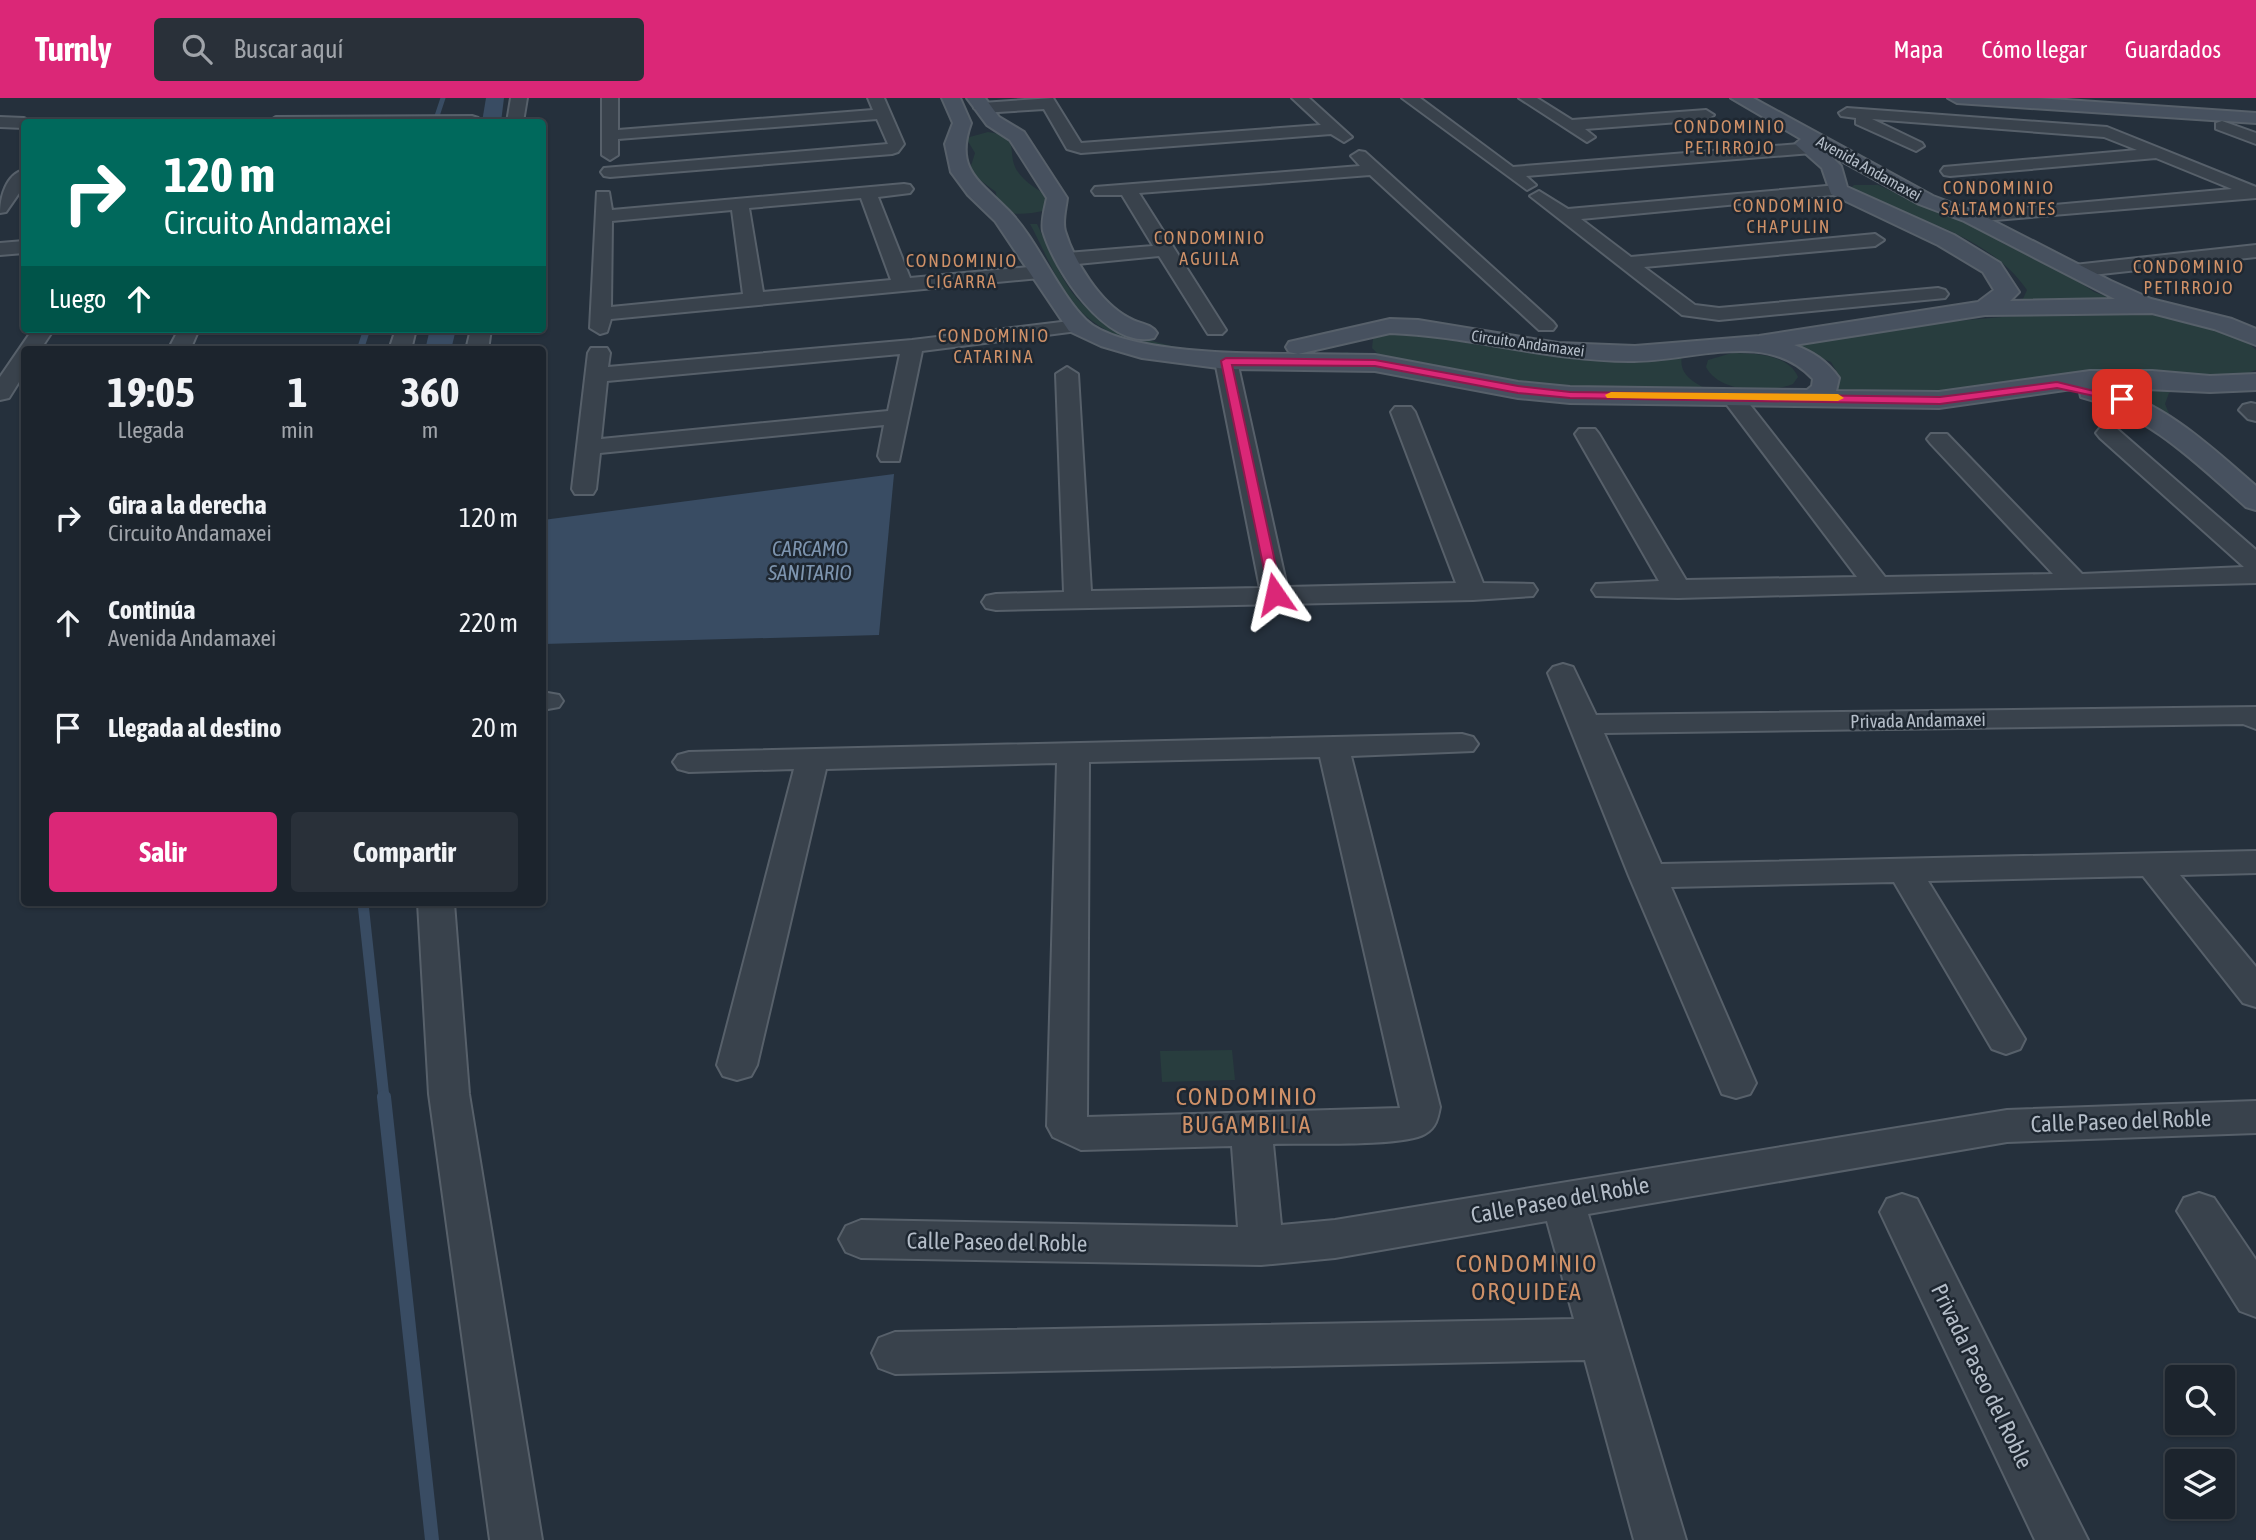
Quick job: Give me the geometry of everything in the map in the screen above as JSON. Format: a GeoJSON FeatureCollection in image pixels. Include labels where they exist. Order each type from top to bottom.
{"type":"FeatureCollection","features":[{"type":"Feature","properties":{"kind":"street"},"geometry":{"type":"LineString","coordinates":[[516,119],[519,98]]}},
{"type":"Feature","properties":{"kind":"street"},"geometry":{"type":"LineString","coordinates":[[951,98],[961,123],[954,144],[961,172],[975,191],[1020,216],[1057,211]]}},
{"type":"Feature","properties":{"kind":"street"},"geometry":{"type":"LineString","coordinates":[[1300,98],[1336,129],[1374,170],[1546,326]]}},
{"type":"Feature","properties":{"kind":"street"},"geometry":{"type":"LineString","coordinates":[[1410,98],[1689,311],[1701,313],[1938,294]]}},
{"type":"Feature","properties":{"kind":"street"},"geometry":{"type":"LineString","coordinates":[[1528,98],[1625,163]]}},
{"type":"Feature","properties":{"kind":"street","name":"Avenida Andamaxei"},"geometry":{"type":"LineString","coordinates":[[1719,98],[1812,148],[1831,166],[1838,186],[1946,240],[1992,268],[2007,292],[1985,309]]}},
{"type":"Feature","properties":{"kind":"street"},"geometry":{"type":"LineString","coordinates":[[1957,98],[2256,118]]}},
{"type":"Feature","properties":{"kind":"street"},"geometry":{"type":"LineString","coordinates":[[629,99],[610,99],[600,321],[754,298],[1040,272]]}},
{"type":"Feature","properties":{"kind":"street"},"geometry":{"type":"LineString","coordinates":[[610,135],[878,104],[896,99]]}},
{"type":"Feature","properties":{"kind":"street"},"geometry":{"type":"LineString","coordinates":[[955,135],[1046,101],[1073,146],[1081,148],[1336,129]]}},
{"type":"Feature","properties":{"kind":"street","name":"Avenida Andamaxei"},"geometry":{"type":"LineString","coordinates":[[1750,101],[1901,186],[1971,217],[2074,271],[2152,306]]}},
{"type":"Feature","properties":{"kind":"street","name":"Circuito Andamaxei"},"geometry":{"type":"LineString","coordinates":[[979,103],[1006,117],[1056,198],[1057,211],[1053,228],[1067,259],[1103,309],[1119,323],[1156,338],[1269,349],[1312,346],[1390,326],[1418,327],[1571,351],[1635,354],[1714,349],[1985,309],[2152,306],[2223,324],[2256,338]]}},
{"type":"Feature","properties":{"kind":"street"},"geometry":{"type":"LineString","coordinates":[[608,185],[892,149],[895,144],[878,104]]}},
{"type":"Feature","properties":{"kind":"street"},"geometry":{"type":"LineString","coordinates":[[1916,146],[1846,114],[2107,132],[2256,193]]}},
{"type":"Feature","properties":{"kind":"street"},"geometry":{"type":"LineString","coordinates":[[1569,125],[1706,115]]}},
{"type":"Feature","properties":{"kind":"street"},"geometry":{"type":"LineString","coordinates":[[427,119],[472,118]]}},
{"type":"Feature","properties":{"kind":"street"},"geometry":{"type":"LineString","coordinates":[[0,122],[21,123]]}},
{"type":"Feature","properties":{"kind":"street"},"geometry":{"type":"LineString","coordinates":[[1891,133],[2005,124]]}},
{"type":"Feature","properties":{"kind":"street"},"geometry":{"type":"LineString","coordinates":[[2222,126],[2256,139]]}},
{"type":"Feature","properties":{"kind":"street"},"geometry":{"type":"LineString","coordinates":[[1510,172],[1812,148]]}},
{"type":"Feature","properties":{"kind":"street"},"geometry":{"type":"LineString","coordinates":[[1950,171],[2159,153]]}},
{"type":"Feature","properties":{"kind":"street"},"geometry":{"type":"LineString","coordinates":[[1101,191],[1374,170]]}},
{"type":"Feature","properties":{"kind":"street"},"geometry":{"type":"LineString","coordinates":[[0,208],[21,179]]}},
{"type":"Feature","properties":{"kind":"street"},"geometry":{"type":"LineString","coordinates":[[1566,215],[1838,186],[1863,181],[1901,186]]}},
{"type":"Feature","properties":{"kind":"street"},"geometry":{"type":"LineString","coordinates":[[605,216],[904,189]]}},
{"type":"Feature","properties":{"kind":"street"},"geometry":{"type":"LineString","coordinates":[[1127,189],[1215,330]]}},
{"type":"Feature","properties":{"kind":"street"},"geometry":{"type":"LineString","coordinates":[[868,193],[902,284]]}},
{"type":"Feature","properties":{"kind":"street"},"geometry":{"type":"LineString","coordinates":[[1971,217],[2256,193]]}},
{"type":"Feature","properties":{"kind":"street"},"geometry":{"type":"LineString","coordinates":[[740,205],[754,298]]}},
{"type":"Feature","properties":{"kind":"street"},"geometry":{"type":"LineString","coordinates":[[1020,216],[1040,272],[1078,326]]}},
{"type":"Feature","properties":{"kind":"street"},"geometry":{"type":"LineString","coordinates":[[1628,262],[1875,240]]}},
{"type":"Feature","properties":{"kind":"street"},"geometry":{"type":"LineString","coordinates":[[0,249],[21,247]]}},
{"type":"Feature","properties":{"kind":"street"},"geometry":{"type":"LineString","coordinates":[[1067,259],[1167,250]]}},
{"type":"Feature","properties":{"kind":"street"},"geometry":{"type":"LineString","coordinates":[[2074,271],[2256,251]]}},
{"type":"Feature","properties":{"kind":"street"},"geometry":{"type":"LineString","coordinates":[[584,489],[599,364],[912,346],[1047,332],[1078,326],[1142,351],[1228,370],[1375,363],[1518,390],[1570,395],[1742,400],[1815,397],[1940,400],[2103,379],[2210,384],[2256,382]]}},
{"type":"Feature","properties":{"kind":"street"},"geometry":{"type":"LineString","coordinates":[[1366,331],[1359,348],[1362,356],[1375,363]]}},
{"type":"Feature","properties":{"kind":"street"},"geometry":{"type":"LineString","coordinates":[[1759,343],[1804,357],[1819,367],[1826,378],[1825,388],[1815,397]]}},
{"type":"Feature","properties":{"kind":"street"},"geometry":{"type":"LineString","coordinates":[[890,456],[912,346]]}},
{"type":"Feature","properties":{"kind":"street"},"geometry":{"type":"LineString","coordinates":[[1714,349],[1704,353],[1699,361],[1702,370],[1742,400],[1877,585]]}},
{"type":"Feature","properties":{"kind":"street"},"geometry":{"type":"LineString","coordinates":[[0,393],[21,362]]}},
{"type":"Feature","properties":{"kind":"street"},"geometry":{"type":"LineString","coordinates":[[1228,370],[1275,594]]}},
{"type":"Feature","properties":{"kind":"street"},"geometry":{"type":"LineString","coordinates":[[1067,373],[1078,599]]}},
{"type":"Feature","properties":{"kind":"street"},"geometry":{"type":"LineString","coordinates":[[2210,384],[2186,390],[2179,397],[2183,417],[2256,474]]}},
{"type":"Feature","properties":{"kind":"street"},"geometry":{"type":"LineString","coordinates":[[2057,385],[2108,394],[2135,403],[2169,427],[2256,501]]}},
{"type":"Feature","properties":{"kind":"street"},"geometry":{"type":"LineString","coordinates":[[0,393],[21,392]]}},
{"type":"Feature","properties":{"kind":"street"},"geometry":{"type":"LineString","coordinates":[[1403,412],[1472,592]]}},
{"type":"Feature","properties":{"kind":"street"},"geometry":{"type":"LineString","coordinates":[[590,447],[896,417]]}},
{"type":"Feature","properties":{"kind":"street"},"geometry":{"type":"LineString","coordinates":[[2108,433],[2256,564]]}},
{"type":"Feature","properties":{"kind":"street"},"geometry":{"type":"LineString","coordinates":[[1587,434],[1678,590]]}},
{"type":"Feature","properties":{"kind":"street"},"geometry":{"type":"LineString","coordinates":[[1939,439],[2075,582]]}},
{"type":"Feature","properties":{"kind":"street"},"geometry":{"type":"LineString","coordinates":[[1606,590],[2075,582],[2256,575]]}},
{"type":"Feature","properties":{"kind":"street"},"geometry":{"type":"LineString","coordinates":[[996,601],[1523,590]]}},
{"type":"Feature","properties":{"kind":"street"},"geometry":{"type":"LineString","coordinates":[[1563,673],[1646,876],[1736,1083]]}},
{"type":"Feature","properties":{"kind":"street","name":"Privada Andamaxei"},"geometry":{"type":"LineString","coordinates":[[1585,724],[2254,717]]}},
{"type":"Feature","properties":{"kind":"street"},"geometry":{"type":"LineString","coordinates":[[689,762],[1462,744]]}},
{"type":"Feature","properties":{"kind":"street"},"geometry":{"type":"LineString","coordinates":[[1073,753],[1067,1126],[1081,1134],[1409,1124],[1419,1118],[1420,1113],[1334,747]]}},
{"type":"Feature","properties":{"kind":"street"},"geometry":{"type":"LineString","coordinates":[[737,1065],[811,761]]}},
{"type":"Feature","properties":{"kind":"street"},"geometry":{"type":"LineString","coordinates":[[1646,876],[1903,868],[2256,862]]}},
{"type":"Feature","properties":{"kind":"street"},"geometry":{"type":"LineString","coordinates":[[2153,865],[2256,993]]}},
{"type":"Feature","properties":{"kind":"street"},"geometry":{"type":"LineString","coordinates":[[1903,868],[2006,1039]]}},
{"type":"Feature","properties":{"kind":"street"},"geometry":{"type":"LineString","coordinates":[[436,906],[449,1094],[516,1540]]}},
{"type":"Feature","properties":{"kind":"street","name":"Calle Paseo del Roble"},"geometry":{"type":"LineString","coordinates":[[861,1240],[1261,1246],[1335,1240],[1562,1199],[2007,1126],[2256,1117]]}},
{"type":"Feature","properties":{"kind":"street"},"geometry":{"type":"LineString","coordinates":[[1251,1130],[1258,1185],[1261,1246]]}},
{"type":"Feature","properties":{"kind":"street"},"geometry":{"type":"LineString","coordinates":[[1562,1199],[1600,1339],[1660,1540]]}},
{"type":"Feature","properties":{"kind":"street"},"geometry":{"type":"LineString","coordinates":[[2199,1211],[2256,1297]]}},
{"type":"Feature","properties":{"kind":"street","name":"Privada Paseo del Roble"},"geometry":{"type":"LineString","coordinates":[[1902,1212],[2062,1540]]}},
{"type":"Feature","properties":{"kind":"street"},"geometry":{"type":"LineString","coordinates":[[895,1353],[1600,1339]]}},
{"type":"Feature","properties":{"kind":"green space"},"geometry":{"type":"Polygon","coordinates":[[[988,132],[999,134],[1009,142],[1018,172],[1045,194],[1047,205],[1043,211],[1020,214],[1006,211],[997,201],[996,192],[969,172],[975,153],[966,138],[988,132]]]}},
{"type":"Feature","properties":{"kind":"green space"},"geometry":{"type":"Polygon","coordinates":[[[1854,185],[1878,185],[1915,202],[1966,217],[2004,244],[2053,264],[2094,292],[2119,301],[2021,303],[2027,290],[2010,270],[1991,254],[1946,229],[1850,189],[1854,185]]]}},
{"type":"Feature","properties":{"kind":"green space"},"geometry":{"type":"Polygon","coordinates":[[[1030,224],[1037,224],[1058,270],[1080,302],[1114,326],[1178,347],[1214,354],[1276,358],[1210,357],[1139,344],[1108,331],[1074,304],[1060,283],[1030,224]]]}},
{"type":"Feature","properties":{"kind":"green space"},"geometry":{"type":"Polygon","coordinates":[[[2050,313],[2159,315],[2214,326],[2238,336],[2256,350],[2256,370],[2243,375],[2210,377],[2093,370],[1943,392],[1836,390],[1840,377],[1831,362],[1787,344],[1852,330],[2050,313]]]}},
{"type":"Feature","properties":{"kind":"green space"},"geometry":{"type":"Polygon","coordinates":[[[1409,332],[1579,357],[1682,356],[1681,363],[1685,373],[1709,390],[1556,388],[1505,383],[1381,357],[1372,348],[1373,339],[1384,333],[1409,332]]]}},
{"type":"Feature","properties":{"kind":"green space"},"geometry":{"type":"Polygon","coordinates":[[[1348,352],[1352,357],[1293,358],[1348,352]]]}},
{"type":"Feature","properties":{"kind":"green space"},"geometry":{"type":"Polygon","coordinates":[[[1732,353],[1779,359],[1793,369],[1798,377],[1793,384],[1771,389],[1733,387],[1713,376],[1706,367],[1708,360],[1732,353]]]}},
{"type":"Feature","properties":{"kind":"green space"},"geometry":{"type":"Polygon","coordinates":[[[2097,385],[2178,388],[2169,393],[2165,404],[2170,416],[2123,391],[2097,385]]]}},
{"type":"Feature","properties":{"kind":"green space"},"geometry":{"type":"Polygon","coordinates":[[[1232,1050],[1235,1080],[1162,1082],[1160,1051],[1232,1050]]]}},
{"type":"Feature","properties":{"kind":"water","name":"CARCAMO SANITARIO"},"geometry":{"type":"Polygon","coordinates":[[[894,474],[879,635],[546,644],[546,520],[894,474]]]}},
{"type":"Feature","properties":{"kind":"waterway"},"geometry":{"type":"LineString","coordinates":[[436,119],[443,98]]}},
{"type":"Feature","properties":{"kind":"waterway"},"geometry":{"type":"LineString","coordinates":[[492,119],[495,98]]}},
{"type":"Feature","properties":{"kind":"waterway"},"geometry":{"type":"LineString","coordinates":[[361,346],[366,333]]}},
{"type":"Feature","properties":{"kind":"waterway"},"geometry":{"type":"LineString","coordinates":[[439,346],[442,333]]}},
{"type":"Feature","properties":{"kind":"waterway"},"geometry":{"type":"LineString","coordinates":[[363,906],[384,1098]]}},
{"type":"Feature","properties":{"kind":"waterway"},"geometry":{"type":"LineString","coordinates":[[384,1097],[432,1540]]}},
{"type":"Feature","properties":{"kind":"slow traffic"},"geometry":{"type":"LineString","coordinates":[[1611,395],[1838,398]]}},
{"type":"Feature","properties":{"kind":"district","name":"CONDOMINIO PETIRROJO"},"geometry":{"type":"Point","coordinates":[1730,137]}},
{"type":"Feature","properties":{"kind":"district","name":"CONDOMINIO SALTAMONTES"},"geometry":{"type":"Point","coordinates":[1999,198]}},
{"type":"Feature","properties":{"kind":"district","name":"CONDOMINIO CHAPULIN"},"geometry":{"type":"Point","coordinates":[1789,216]}},
{"type":"Feature","properties":{"kind":"district","name":"CONDOMINIO AGUILA"},"geometry":{"type":"Point","coordinates":[1210,248]}},
{"type":"Feature","properties":{"kind":"district","name":"CONDOMINIO CIGARRA"},"geometry":{"type":"Point","coordinates":[962,271]}},
{"type":"Feature","properties":{"kind":"district","name":"CONDOMINIO PETIRROJO"},"geometry":{"type":"Point","coordinates":[2189,277]}},
{"type":"Feature","properties":{"kind":"district","name":"CONDOMINIO CATARINA"},"geometry":{"type":"Point","coordinates":[994,346]}},
{"type":"Feature","properties":{"kind":"district","name":"CONDOMINIO BUGAMBILIA"},"geometry":{"type":"Point","coordinates":[1247,1111]}},
{"type":"Feature","properties":{"kind":"district","name":"CONDOMINIO ORQUIDEA"},"geometry":{"type":"Point","coordinates":[1527,1278]}},
{"type":"Feature","properties":{"kind":"route"},"geometry":{"type":"LineString","coordinates":[[1275,594],[1226,361],[1375,363],[1518,390],[1570,395],[1940,400],[2057,385],[2122,399]]}}]}
